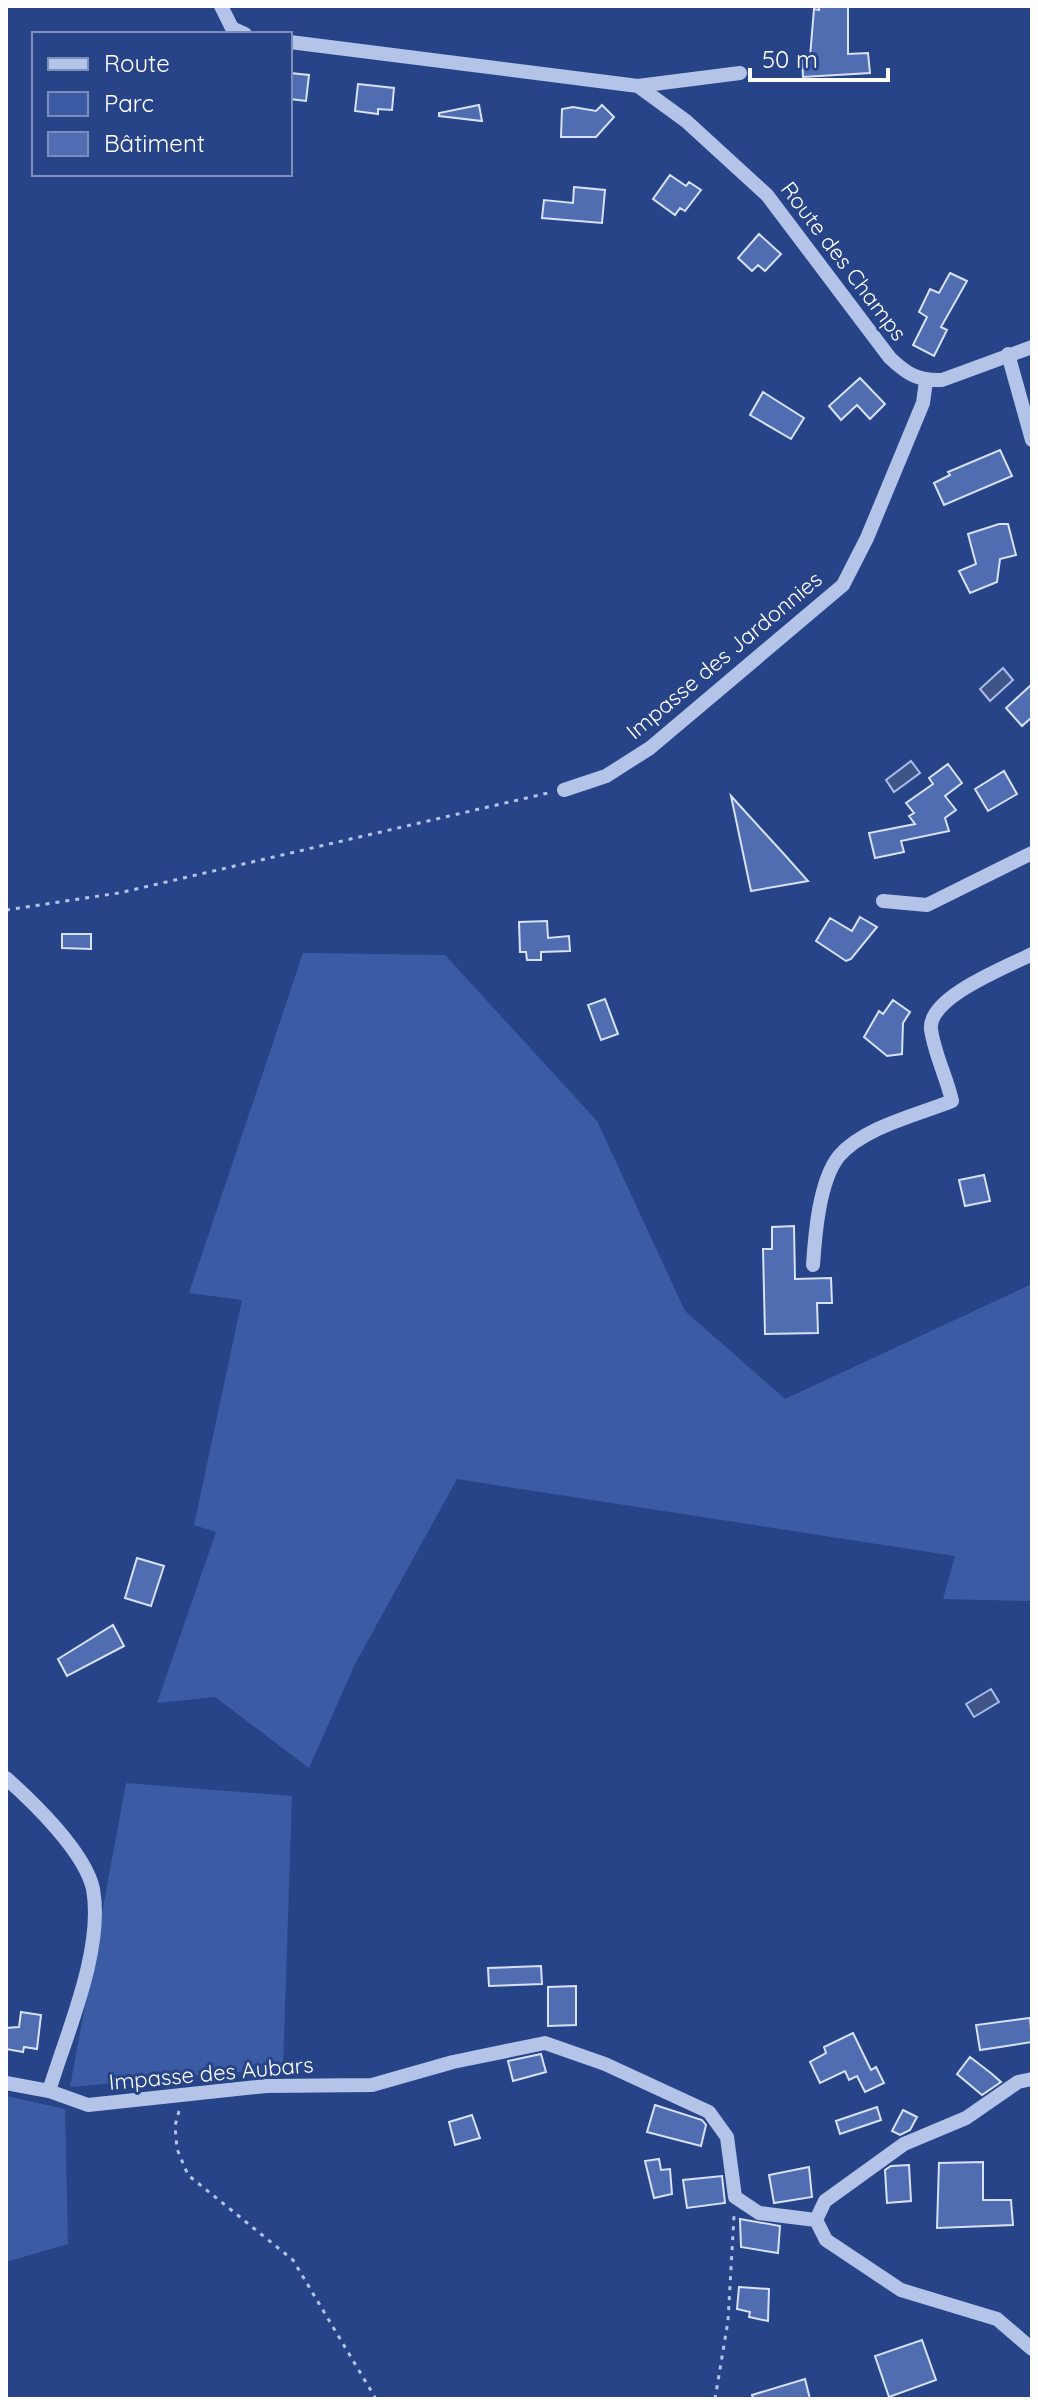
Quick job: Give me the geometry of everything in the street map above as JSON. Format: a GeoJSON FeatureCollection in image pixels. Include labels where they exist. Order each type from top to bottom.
{"type":"FeatureCollection","features":[{"type":"Feature","properties":{"kind":"street"},"geometry":{"type":"LineString","coordinates":[[221,6],[232,28],[241,32]]}},
{"type":"Feature","properties":{"kind":"street","name":"Route des Champs"},"geometry":{"type":"LineString","coordinates":[[292,42],[638,86],[686,121],[767,195],[890,358],[909,376],[926,381]]}},
{"type":"Feature","properties":{"kind":"street"},"geometry":{"type":"LineString","coordinates":[[638,86],[740,73]]}},
{"type":"Feature","properties":{"kind":"street"},"geometry":{"type":"LineString","coordinates":[[926,381],[942,380],[1032,347]]}},
{"type":"Feature","properties":{"kind":"street"},"geometry":{"type":"LineString","coordinates":[[1008,354],[1032,440]]}},
{"type":"Feature","properties":{"kind":"street","name":"Impasse des Jardonnies"},"geometry":{"type":"LineString","coordinates":[[564,790],[606,776],[650,748],[843,585],[867,538],[923,403],[926,381]]}},
{"type":"Feature","properties":{"kind":"street"},"geometry":{"type":"LineString","coordinates":[[883,901],[927,905],[1032,853]]}},
{"type":"Feature","properties":{"kind":"street"},"geometry":{"type":"LineString","coordinates":[[813,1265],[816,1215],[838,1157],[868,1135],[952,1101],[931,1029],[933,1016],[949,998],[1032,954]]}},
{"type":"Feature","properties":{"kind":"street"},"geometry":{"type":"LineString","coordinates":[[6,1778],[43,1811],[92,1887],[96,1933],[49,2091]]}},
{"type":"Feature","properties":{"kind":"street","name":"Impasse des Aubars"},"geometry":{"type":"LineString","coordinates":[[6,2083],[49,2091],[88,2105],[266,2086],[372,2085],[453,2062],[545,2043],[605,2064],[709,2112],[727,2137],[735,2197]]}},
{"type":"Feature","properties":{"kind":"street"},"geometry":{"type":"LineString","coordinates":[[816,2220],[825,2201],[904,2144],[966,2118],[1018,2082],[1032,2079]]}},
{"type":"Feature","properties":{"kind":"street"},"geometry":{"type":"LineString","coordinates":[[735,2197],[759,2213],[816,2220]]}},
{"type":"Feature","properties":{"kind":"street"},"geometry":{"type":"LineString","coordinates":[[816,2220],[826,2240],[901,2290],[997,2319],[1032,2349]]}},
{"type":"Feature","properties":{"kind":"path"},"geometry":{"type":"LineString","coordinates":[[6,910],[119,893],[564,790]]}},
{"type":"Feature","properties":{"kind":"path"},"geometry":{"type":"LineString","coordinates":[[184,2096],[175,2126],[177,2149],[188,2175],[293,2260],[376,2399]]}},
{"type":"Feature","properties":{"kind":"path"},"geometry":{"type":"LineString","coordinates":[[715,2399],[728,2321],[735,2197]]}},
{"type":"Feature","properties":{"kind":"green space"},"geometry":{"type":"Polygon","coordinates":[[[303,953],[445,955],[597,1121],[685,1311],[785,1399],[1032,1284],[1032,1601],[943,1599],[955,1556],[457,1479],[355,1664],[309,1768],[215,1697],[157,1703],[216,1532],[194,1525],[242,1300],[189,1293],[303,953]]]}},
{"type":"Feature","properties":{"kind":"green space"},"geometry":{"type":"Polygon","coordinates":[[[126,1783],[292,1796],[283,2068],[70,2087],[126,1783]]]}},
{"type":"Feature","properties":{"kind":"green space"},"geometry":{"type":"Polygon","coordinates":[[[6,2096],[65,2109],[68,2244],[6,2262],[6,2096]]]}},
{"type":"Feature","properties":{"kind":"shaded area"},"geometry":{"type":"Polygon","coordinates":[[[1003,668],[1013,680],[990,701],[980,689],[1003,668]]]}},
{"type":"Feature","properties":{"kind":"shaded area"},"geometry":{"type":"Polygon","coordinates":[[[911,761],[920,773],[894,792],[886,780],[911,761]]]}},
{"type":"Feature","properties":{"kind":"shaded area"},"geometry":{"type":"Polygon","coordinates":[[[991,1689],[999,1702],[974,1717],[966,1704],[991,1689]]]}},
{"type":"Feature","properties":{"kind":"building"},"geometry":{"type":"Polygon","coordinates":[[[819,6],[848,6],[848,54],[868,53],[870,73],[803,77],[802,57],[810,57],[814,9],[819,10],[819,6]]]}},
{"type":"Feature","properties":{"kind":"building"},"geometry":{"type":"Polygon","coordinates":[[[292,73],[309,75],[306,101],[292,99],[292,73]]]}},
{"type":"Feature","properties":{"kind":"building"},"geometry":{"type":"Polygon","coordinates":[[[358,84],[394,88],[392,110],[378,109],[378,114],[355,111],[358,84]]]}},
{"type":"Feature","properties":{"kind":"building"},"geometry":{"type":"Polygon","coordinates":[[[479,105],[482,121],[439,116],[439,113],[479,105]]]}},
{"type":"Feature","properties":{"kind":"building"},"geometry":{"type":"Polygon","coordinates":[[[602,105],[614,117],[596,137],[561,137],[562,109],[573,107],[596,111],[602,105]]]}},
{"type":"Feature","properties":{"kind":"building"},"geometry":{"type":"Polygon","coordinates":[[[670,175],[686,186],[689,182],[701,190],[685,211],[680,208],[675,215],[653,199],[670,175]]]}},
{"type":"Feature","properties":{"kind":"building"},"geometry":{"type":"Polygon","coordinates":[[[574,187],[605,190],[602,223],[542,218],[544,200],[573,203],[574,187]]]}},
{"type":"Feature","properties":{"kind":"building"},"geometry":{"type":"Polygon","coordinates":[[[759,234],[781,254],[765,271],[758,265],[752,271],[738,258],[759,234]]]}},
{"type":"Feature","properties":{"kind":"building"},"geometry":{"type":"Polygon","coordinates":[[[950,273],[967,281],[941,327],[947,330],[934,356],[913,345],[927,317],[919,312],[930,289],[939,293],[950,273]]]}},
{"type":"Feature","properties":{"kind":"building"},"geometry":{"type":"Polygon","coordinates":[[[860,378],[885,404],[870,419],[857,405],[841,420],[829,406],[860,378]]]}},
{"type":"Feature","properties":{"kind":"building"},"geometry":{"type":"Polygon","coordinates":[[[763,392],[804,418],[791,439],[750,415],[763,392]]]}},
{"type":"Feature","properties":{"kind":"building"},"geometry":{"type":"Polygon","coordinates":[[[1000,450],[1012,476],[944,505],[934,483],[950,475],[948,472],[1000,450]]]}},
{"type":"Feature","properties":{"kind":"building"},"geometry":{"type":"Polygon","coordinates":[[[1008,524],[1016,555],[1000,559],[997,582],[970,593],[959,571],[976,564],[968,534],[1008,524]]]}},
{"type":"Feature","properties":{"kind":"building"},"geometry":{"type":"Polygon","coordinates":[[[1032,684],[1032,717],[1022,726],[1006,708],[1032,684]]]}},
{"type":"Feature","properties":{"kind":"building"},"geometry":{"type":"Polygon","coordinates":[[[948,764],[962,783],[945,796],[956,810],[945,818],[949,831],[901,841],[904,852],[875,858],[869,833],[915,824],[909,816],[914,813],[906,803],[933,784],[929,778],[948,764]]]}},
{"type":"Feature","properties":{"kind":"building"},"geometry":{"type":"Polygon","coordinates":[[[1004,771],[1017,794],[988,811],[975,789],[1004,771]]]}},
{"type":"Feature","properties":{"kind":"building"},"geometry":{"type":"Polygon","coordinates":[[[731,796],[783,853],[808,881],[751,891],[731,796]]]}},
{"type":"Feature","properties":{"kind":"building"},"geometry":{"type":"Polygon","coordinates":[[[860,917],[877,927],[851,959],[846,961],[816,941],[830,918],[852,931],[860,917]]]}},
{"type":"Feature","properties":{"kind":"building"},"geometry":{"type":"Polygon","coordinates":[[[547,921],[548,938],[569,936],[570,951],[541,952],[541,960],[527,960],[526,952],[520,952],[519,922],[547,921]]]}},
{"type":"Feature","properties":{"kind":"building"},"geometry":{"type":"Polygon","coordinates":[[[62,934],[91,934],[91,949],[62,948],[62,934]]]}},
{"type":"Feature","properties":{"kind":"building"},"geometry":{"type":"Polygon","coordinates":[[[605,999],[618,1034],[601,1040],[588,1005],[605,999]]]}},
{"type":"Feature","properties":{"kind":"building"},"geometry":{"type":"Polygon","coordinates":[[[893,1000],[910,1012],[903,1023],[902,1054],[887,1056],[864,1037],[879,1011],[883,1014],[893,1000]]]}},
{"type":"Feature","properties":{"kind":"building"},"geometry":{"type":"Polygon","coordinates":[[[984,1175],[990,1201],[965,1206],[959,1180],[984,1175]]]}},
{"type":"Feature","properties":{"kind":"building"},"geometry":{"type":"Polygon","coordinates":[[[794,1226],[795,1279],[831,1278],[832,1303],[817,1303],[818,1333],[765,1334],[763,1249],[772,1249],[772,1227],[794,1226]]]}},
{"type":"Feature","properties":{"kind":"building"},"geometry":{"type":"Polygon","coordinates":[[[137,1558],[164,1566],[151,1606],[125,1598],[137,1558]]]}},
{"type":"Feature","properties":{"kind":"building"},"geometry":{"type":"Polygon","coordinates":[[[113,1625],[124,1646],[67,1676],[58,1659],[113,1625]]]}},
{"type":"Feature","properties":{"kind":"building"},"geometry":{"type":"Polygon","coordinates":[[[541,1966],[542,1984],[489,1986],[488,1968],[541,1966]]]}},
{"type":"Feature","properties":{"kind":"building"},"geometry":{"type":"Polygon","coordinates":[[[576,1986],[576,2025],[548,2026],[548,1987],[576,1986]]]}},
{"type":"Feature","properties":{"kind":"building"},"geometry":{"type":"Polygon","coordinates":[[[21,2012],[41,2015],[37,2049],[24,2047],[23,2052],[6,2049],[6,2028],[19,2027],[21,2012]]]}},
{"type":"Feature","properties":{"kind":"building"},"geometry":{"type":"Polygon","coordinates":[[[1030,2018],[1032,2042],[980,2050],[976,2025],[1030,2018]]]}},
{"type":"Feature","properties":{"kind":"building"},"geometry":{"type":"Polygon","coordinates":[[[853,2033],[871,2070],[876,2067],[884,2083],[865,2092],[857,2076],[849,2080],[845,2071],[820,2083],[810,2062],[826,2053],[824,2047],[853,2033]]]}},
{"type":"Feature","properties":{"kind":"building"},"geometry":{"type":"Polygon","coordinates":[[[541,2054],[546,2072],[513,2081],[508,2061],[541,2054]]]}},
{"type":"Feature","properties":{"kind":"building"},"geometry":{"type":"Polygon","coordinates":[[[970,2057],[1001,2082],[982,2095],[957,2074],[970,2057]]]}},
{"type":"Feature","properties":{"kind":"building"},"geometry":{"type":"Polygon","coordinates":[[[655,2105],[702,2120],[706,2125],[701,2146],[647,2132],[655,2105]]]}},
{"type":"Feature","properties":{"kind":"building"},"geometry":{"type":"Polygon","coordinates":[[[877,2107],[881,2120],[840,2134],[836,2121],[877,2107]]]}},
{"type":"Feature","properties":{"kind":"building"},"geometry":{"type":"Polygon","coordinates":[[[903,2110],[917,2117],[910,2130],[900,2135],[892,2131],[903,2110]]]}},
{"type":"Feature","properties":{"kind":"building"},"geometry":{"type":"Polygon","coordinates":[[[472,2115],[480,2138],[455,2145],[449,2122],[472,2115]]]}},
{"type":"Feature","properties":{"kind":"building"},"geometry":{"type":"Polygon","coordinates":[[[659,2159],[661,2170],[670,2169],[672,2194],[654,2198],[645,2161],[659,2159]]]}},
{"type":"Feature","properties":{"kind":"building"},"geometry":{"type":"Polygon","coordinates":[[[983,2162],[983,2200],[1011,2200],[1013,2225],[937,2228],[939,2163],[983,2162]]]}},
{"type":"Feature","properties":{"kind":"building"},"geometry":{"type":"Polygon","coordinates":[[[909,2165],[911,2201],[887,2203],[885,2170],[891,2166],[909,2165]]]}},
{"type":"Feature","properties":{"kind":"building"},"geometry":{"type":"Polygon","coordinates":[[[809,2167],[812,2197],[774,2203],[769,2175],[809,2167]]]}},
{"type":"Feature","properties":{"kind":"building"},"geometry":{"type":"Polygon","coordinates":[[[722,2176],[725,2203],[687,2208],[683,2180],[722,2176]]]}},
{"type":"Feature","properties":{"kind":"building"},"geometry":{"type":"Polygon","coordinates":[[[740,2219],[780,2226],[778,2253],[741,2247],[740,2219]]]}},
{"type":"Feature","properties":{"kind":"building"},"geometry":{"type":"Polygon","coordinates":[[[739,2287],[769,2289],[768,2321],[749,2317],[750,2312],[737,2309],[739,2287]]]}},
{"type":"Feature","properties":{"kind":"building"},"geometry":{"type":"Polygon","coordinates":[[[922,2340],[936,2380],[889,2397],[875,2356],[922,2340]]]}},
{"type":"Feature","properties":{"kind":"building"},"geometry":{"type":"Polygon","coordinates":[[[805,2379],[810,2399],[753,2399],[752,2395],[805,2379]]]}}]}
